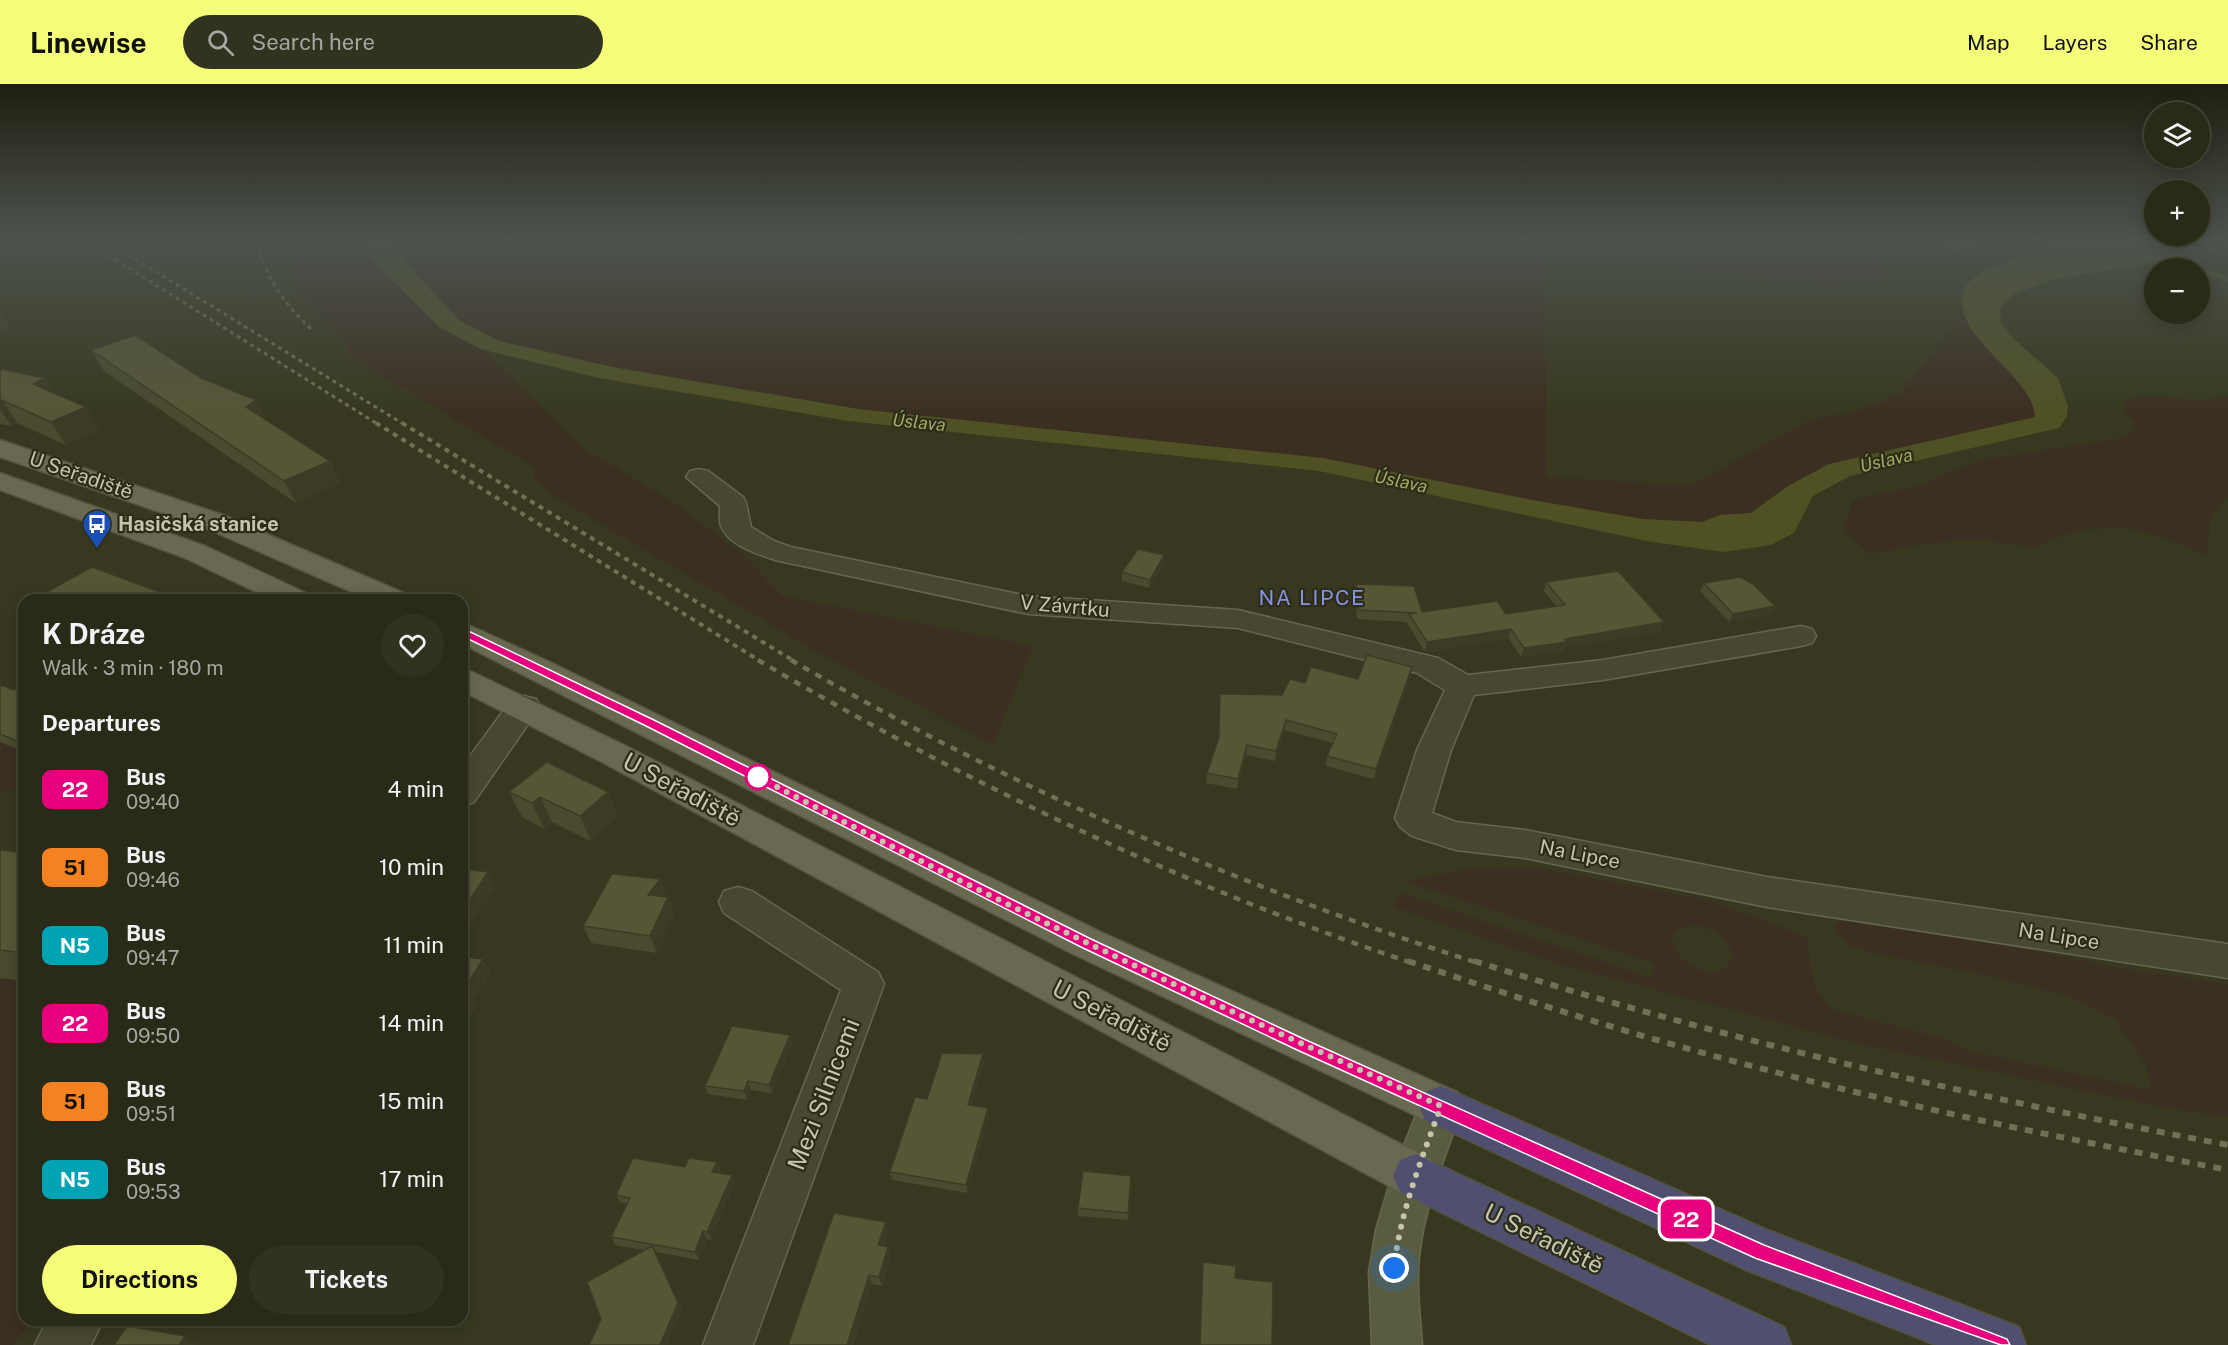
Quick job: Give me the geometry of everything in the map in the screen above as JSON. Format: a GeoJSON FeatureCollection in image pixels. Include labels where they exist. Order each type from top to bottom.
{"type":"FeatureCollection","features":[{"type":"Feature","properties":{"kind":"highway","name":"U Seřadiště"},"geometry":{"type":"LineString","coordinates":[[1441,1106],[1761,1252],[2001,1345]]}},
{"type":"Feature","properties":{"kind":"highway","name":"U Seřadiště"},"geometry":{"type":"LineString","coordinates":[[1416,1176],[1766,1345]]}},
{"type":"Feature","properties":{"kind":"main road","name":"U Seřadiště"},"geometry":{"type":"LineString","coordinates":[[0,448],[213,521],[381,594]]}},
{"type":"Feature","properties":{"kind":"main road","name":"U Seřadiště"},"geometry":{"type":"LineString","coordinates":[[0,481],[195,552],[284,594]]}},
{"type":"Feature","properties":{"kind":"main road","name":"U Seřadiště"},"geometry":{"type":"LineString","coordinates":[[468,635],[650,723],[1086,943],[1300,1044],[1441,1106]]}},
{"type":"Feature","properties":{"kind":"main road","name":"U Seřadiště"},"geometry":{"type":"LineString","coordinates":[[468,681],[524,707],[1416,1176]]}},
{"type":"Feature","properties":{"kind":"street","name":"V Závrtku"},"geometry":{"type":"LineString","coordinates":[[699,477],[733,503],[735,526],[741,533],[764,547],[785,554],[890,574],[1028,605],[1238,619],[1427,665],[1463,686]]}},
{"type":"Feature","properties":{"kind":"street"},"geometry":{"type":"LineString","coordinates":[[1463,686],[1603,670],[1801,636]]}},
{"type":"Feature","properties":{"kind":"street","name":"Na Lipce"},"geometry":{"type":"LineString","coordinates":[[1463,686],[1452,705],[1424,775],[1413,818],[1425,826],[1456,836],[1525,844],[1767,892],[2228,961]]}},
{"type":"Feature","properties":{"kind":"street"},"geometry":{"type":"LineString","coordinates":[[468,785],[524,707]]}},
{"type":"Feature","properties":{"kind":"street","name":"Mezi Silnicemi"},"geometry":{"type":"LineString","coordinates":[[729,1345],[864,984],[738,902]]}},
{"type":"Feature","properties":{"kind":"street"},"geometry":{"type":"LineString","coordinates":[[1397,1345],[1394,1291],[1396,1246],[1416,1176],[1441,1106]]}},
{"type":"Feature","properties":{"kind":"street"},"geometry":{"type":"LineString","coordinates":[[60,1345],[74,1326]]}},
{"type":"Feature","properties":{"kind":"shaded area"},"geometry":{"type":"Polygon","coordinates":[[[306,297],[409,297],[439,327],[481,349],[581,447],[668,499],[742,554],[782,596],[1033,646],[993,745],[812,649],[556,497],[533,479],[536,468],[347,355],[349,346],[306,297]]]}},
{"type":"Feature","properties":{"kind":"shaded area"},"geometry":{"type":"Polygon","coordinates":[[[438,297],[1545,297],[1547,477],[1690,486],[1808,421],[1856,411],[1885,401],[1903,391],[1953,327],[1962,308],[1968,324],[2034,403],[2035,417],[1829,464],[1788,486],[1751,513],[1720,515],[1702,522],[1643,519],[1532,500],[1323,458],[858,409],[613,367],[499,341],[459,320],[438,297]]]}},
{"type":"Feature","properties":{"kind":"shaded area"},"geometry":{"type":"Polygon","coordinates":[[[2147,396],[2200,401],[2228,396],[2228,497],[2216,509],[2210,523],[2209,556],[2157,535],[2120,527],[2073,531],[2035,548],[1980,539],[1937,542],[1869,554],[1844,528],[1853,500],[1920,485],[1980,460],[2125,438],[2135,430],[2136,425],[2124,409],[2127,400],[2147,396]]]}},
{"type":"Feature","properties":{"kind":"shaded area"},"geometry":{"type":"Polygon","coordinates":[[[0,741],[18,748],[18,790],[0,791],[0,741]]]}},
{"type":"Feature","properties":{"kind":"shaded area"},"geometry":{"type":"Polygon","coordinates":[[[1516,867],[1547,870],[1709,900],[1807,937],[1816,987],[1820,995],[1836,1011],[1946,1039],[1973,1052],[2152,1090],[2145,1063],[2115,1019],[2067,995],[1986,975],[1877,954],[1848,945],[1837,933],[1834,925],[1843,921],[2018,947],[2117,968],[2228,984],[2228,1117],[2157,1106],[1861,1044],[1558,964],[1394,907],[1400,893],[1652,978],[1654,963],[1404,881],[1469,869],[1516,867]],[[1691,925],[1678,930],[1673,937],[1673,946],[1688,963],[1699,969],[1712,971],[1725,969],[1733,957],[1728,943],[1718,933],[1691,925]]]}},
{"type":"Feature","properties":{"kind":"shaded area"},"geometry":{"type":"Polygon","coordinates":[[[0,978],[18,980],[18,1326],[27,1326],[13,1345],[0,1345],[0,978]]]}},
{"type":"Feature","properties":{"kind":"water","name":"Úslava"},"geometry":{"type":"Polygon","coordinates":[[[409,297],[438,297],[459,320],[499,341],[613,367],[858,409],[1323,458],[1532,500],[1643,519],[1702,522],[1720,515],[1751,513],[1788,486],[1829,464],[2035,417],[2026,392],[1975,335],[1962,308],[1962,297],[2011,297],[2000,308],[2001,323],[2016,341],[2058,378],[2068,406],[2067,416],[2059,428],[1850,476],[1813,496],[1794,533],[1771,545],[1724,552],[1652,542],[1319,471],[848,421],[599,378],[481,349],[439,327],[409,297]]]}},
{"type":"Feature","properties":{"kind":"building"},"geometry":{"type":"Polygon","coordinates":[[[135,335],[201,378],[256,400],[246,407],[330,461],[284,481],[91,350],[135,335]]]}},
{"type":"Feature","properties":{"kind":"building"},"geometry":{"type":"Polygon","coordinates":[[[0,369],[45,378],[33,384],[86,407],[51,422],[0,401],[0,369]]]}},
{"type":"Feature","properties":{"kind":"building"},"geometry":{"type":"Polygon","coordinates":[[[1138,549],[1164,555],[1150,580],[1122,572],[1138,549]]]}},
{"type":"Feature","properties":{"kind":"building"},"geometry":{"type":"Polygon","coordinates":[[[92,567],[165,594],[43,594],[92,567]]]}},
{"type":"Feature","properties":{"kind":"building"},"geometry":{"type":"Polygon","coordinates":[[[1618,571],[1664,622],[1565,639],[1567,642],[1524,648],[1511,629],[1427,642],[1409,614],[1417,613],[1358,610],[1356,584],[1414,586],[1422,612],[1497,601],[1506,614],[1565,605],[1546,582],[1618,571]]]}},
{"type":"Feature","properties":{"kind":"building"},"geometry":{"type":"Polygon","coordinates":[[[1740,577],[1753,584],[1775,606],[1733,614],[1704,583],[1740,577]]]}},
{"type":"Feature","properties":{"kind":"building"},"geometry":{"type":"Polygon","coordinates":[[[1367,655],[1412,667],[1376,769],[1327,756],[1337,734],[1286,720],[1276,751],[1247,745],[1238,779],[1207,773],[1219,737],[1220,694],[1282,695],[1290,679],[1305,683],[1311,667],[1358,679],[1367,655]]]}},
{"type":"Feature","properties":{"kind":"building"},"geometry":{"type":"Polygon","coordinates":[[[0,685],[14,690],[18,687],[18,742],[0,734],[0,685]]]}},
{"type":"Feature","properties":{"kind":"building"},"geometry":{"type":"Polygon","coordinates":[[[547,762],[608,792],[580,816],[540,797],[532,803],[509,792],[547,762]]]}},
{"type":"Feature","properties":{"kind":"building"},"geometry":{"type":"Polygon","coordinates":[[[0,850],[18,852],[18,952],[0,950],[0,850]]]}},
{"type":"Feature","properties":{"kind":"building"},"geometry":{"type":"Polygon","coordinates":[[[468,870],[488,872],[468,903],[468,870]]]}},
{"type":"Feature","properties":{"kind":"building"},"geometry":{"type":"Polygon","coordinates":[[[612,874],[660,879],[648,895],[668,897],[650,936],[583,926],[612,874]]]}},
{"type":"Feature","properties":{"kind":"building"},"geometry":{"type":"Polygon","coordinates":[[[468,958],[483,959],[468,983],[468,958]]]}},
{"type":"Feature","properties":{"kind":"building"},"geometry":{"type":"Polygon","coordinates":[[[732,1026],[790,1035],[769,1085],[748,1081],[744,1091],[705,1086],[732,1026]]]}},
{"type":"Feature","properties":{"kind":"building"},"geometry":{"type":"Polygon","coordinates":[[[942,1053],[983,1054],[968,1105],[988,1108],[966,1185],[890,1172],[915,1097],[927,1099],[942,1053]]]}},
{"type":"Feature","properties":{"kind":"building"},"geometry":{"type":"Polygon","coordinates":[[[633,1158],[685,1167],[689,1158],[717,1162],[712,1172],[732,1175],[707,1232],[703,1231],[695,1252],[611,1237],[630,1198],[616,1195],[633,1158]]]}},
{"type":"Feature","properties":{"kind":"building"},"geometry":{"type":"Polygon","coordinates":[[[1083,1171],[1131,1176],[1128,1213],[1078,1208],[1083,1171]]]}},
{"type":"Feature","properties":{"kind":"building"},"geometry":{"type":"Polygon","coordinates":[[[834,1213],[886,1222],[878,1245],[888,1247],[879,1277],[869,1275],[847,1345],[788,1345],[834,1213]]]}},
{"type":"Feature","properties":{"kind":"building"},"geometry":{"type":"Polygon","coordinates":[[[652,1246],[678,1303],[660,1345],[589,1345],[601,1319],[587,1282],[652,1246]]]}},
{"type":"Feature","properties":{"kind":"building"},"geometry":{"type":"Polygon","coordinates":[[[1203,1262],[1236,1266],[1235,1278],[1273,1282],[1272,1345],[1200,1345],[1203,1262]]]}},
{"type":"Feature","properties":{"kind":"building"},"geometry":{"type":"Polygon","coordinates":[[[127,1326],[185,1336],[179,1345],[114,1345],[127,1326]]]}},
{"type":"Feature","properties":{"kind":"railway"},"geometry":{"type":"LineString","coordinates":[[175,297],[379,425]]}},
{"type":"Feature","properties":{"kind":"railway"},"geometry":{"type":"LineString","coordinates":[[197,297],[405,425]]}},
{"type":"Feature","properties":{"kind":"railway"},"geometry":{"type":"LineString","coordinates":[[282,297],[311,329]]}},
{"type":"Feature","properties":{"kind":"railway"},"geometry":{"type":"LineString","coordinates":[[376,423],[760,661]]}},
{"type":"Feature","properties":{"kind":"railway"},"geometry":{"type":"LineString","coordinates":[[402,423],[794,661]]}},
{"type":"Feature","properties":{"kind":"railway"},"geometry":{"type":"LineString","coordinates":[[758,660],[915,748],[1077,829],[1243,901],[1412,963]]}},
{"type":"Feature","properties":{"kind":"railway"},"geometry":{"type":"LineString","coordinates":[[791,660],[956,750],[1126,830],[1300,901],[1478,963]]}},
{"type":"Feature","properties":{"kind":"railway"},"geometry":{"type":"LineString","coordinates":[[1408,961],[1610,1026],[1794,1077],[1979,1120],[2228,1170]]}},
{"type":"Feature","properties":{"kind":"railway"},"geometry":{"type":"LineString","coordinates":[[1474,961],[1660,1016],[1848,1064],[2037,1107],[2228,1145]]}},
{"type":"Feature","properties":{"kind":"bus line","name":"22"},"geometry":{"type":"LineString","coordinates":[[468,635],[650,723],[1086,943],[1300,1044],[1761,1252],[2001,1345]]}},
{"type":"Feature","properties":{"kind":"place","name":"Hasičská stanice"},"geometry":{"type":"Point","coordinates":[97,550]}},
{"type":"Feature","properties":{"kind":"district","name":"NA LIPCE"},"geometry":{"type":"Point","coordinates":[1312,597]}},
{"type":"Feature","properties":{"kind":"route"},"geometry":{"type":"LineString","coordinates":[[758,777],[1086,943],[1300,1044],[1441,1106],[1416,1176],[1396,1246],[1394,1268]]}}]}
